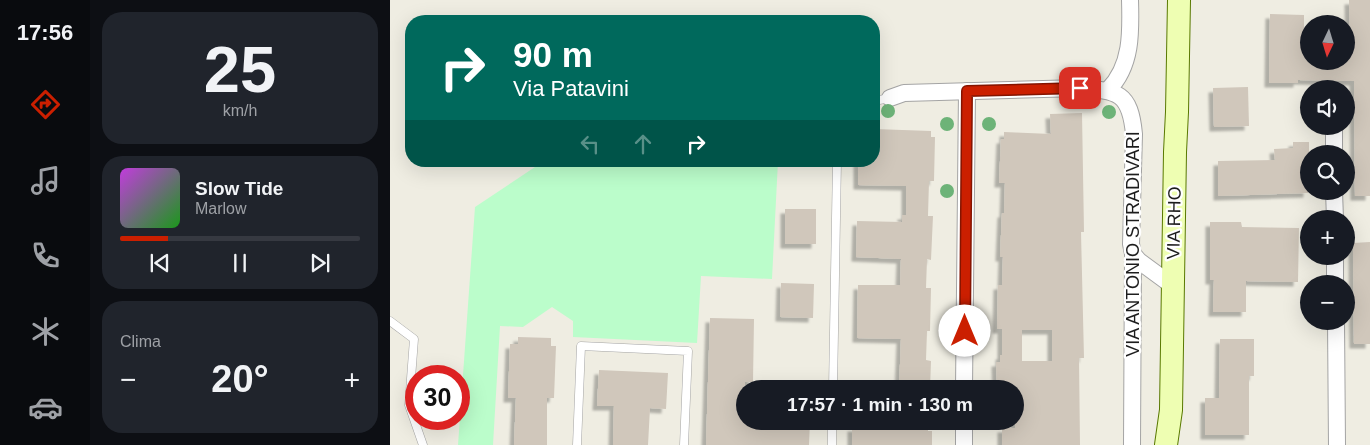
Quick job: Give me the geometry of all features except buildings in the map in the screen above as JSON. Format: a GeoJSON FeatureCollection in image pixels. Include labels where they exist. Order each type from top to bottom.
{"type":"FeatureCollection","features":[{"type":"Feature","properties":{"kind":"main road","name":"VIA RHO"},"geometry":{"type":"LineString","coordinates":[[1166,445],[1171,410],[1179,0]]}},
{"type":"Feature","properties":{"kind":"street"},"geometry":{"type":"LineString","coordinates":[[882,99],[904,93],[1080,88],[1108,90],[1117,81],[1128,53],[1131,28],[1130,0]]}},
{"type":"Feature","properties":{"kind":"street","name":"VIA ANTONIO STRADIVARI"},"geometry":{"type":"LineString","coordinates":[[1108,90],[1116,93],[1129,109],[1134,134],[1131,244],[1133,254],[1132,445]]}},
{"type":"Feature","properties":{"kind":"street"},"geometry":{"type":"LineString","coordinates":[[964,380],[967,91]]}},
{"type":"Feature","properties":{"kind":"street"},"geometry":{"type":"LineString","coordinates":[[1133,254],[1139,261],[1173,286]]}},
{"type":"Feature","properties":{"kind":"street"},"geometry":{"type":"LineString","coordinates":[[1336,330],[1337,445]]}},
{"type":"Feature","properties":{"kind":"street"},"geometry":{"type":"LineString","coordinates":[[964,430],[964,445]]}},
{"type":"Feature","properties":{"kind":"lane"},"geometry":{"type":"LineString","coordinates":[[833,380],[837,167]]}},
{"type":"Feature","properties":{"kind":"lane"},"geometry":{"type":"LineString","coordinates":[[390,322],[414,339],[409,406],[423,445]]}},
{"type":"Feature","properties":{"kind":"lane"},"geometry":{"type":"LineString","coordinates":[[577,445],[581,346],[688,351],[684,445]]}},
{"type":"Feature","properties":{"kind":"lane"},"geometry":{"type":"LineString","coordinates":[[832,430],[832,445]]}},
{"type":"Feature","properties":{"kind":"green space"},"geometry":{"type":"Polygon","coordinates":[[[535,167],[778,167],[772,279],[701,276],[697,343],[573,337],[573,321],[552,307],[523,327],[500,326],[493,445],[458,445],[459,430],[470,430],[470,365],[464,365],[475,207],[535,167]]]}},
{"type":"Feature","properties":{"kind":"route"},"geometry":{"type":"LineString","coordinates":[[965,331],[967,91],[1080,88]]}}]}
